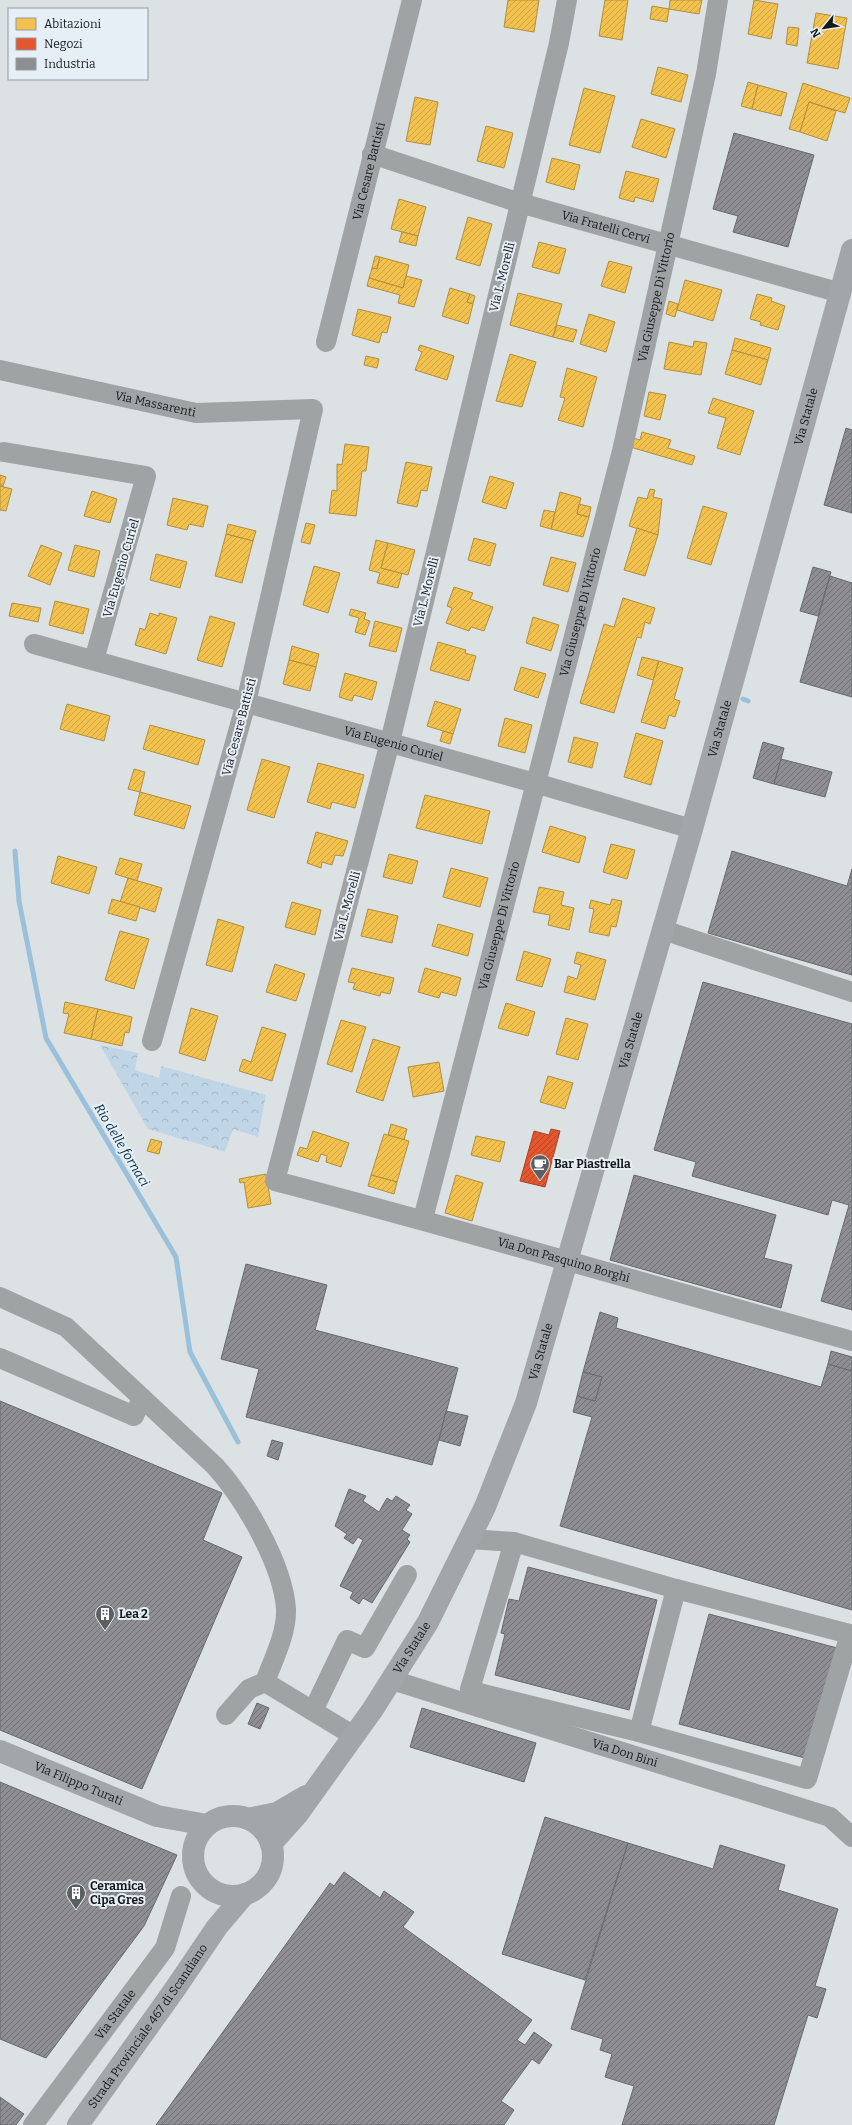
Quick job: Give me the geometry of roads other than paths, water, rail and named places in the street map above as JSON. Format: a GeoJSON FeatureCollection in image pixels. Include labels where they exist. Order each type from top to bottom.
{"type":"FeatureCollection","features":[{"type":"Feature","properties":{"kind":"main road","name":"Via Statale"},"geometry":{"type":"LineString","coordinates":[[271,1844],[297,1815],[354,1736],[392,1680],[428,1622],[485,1507],[526,1403],[692,829],[852,250]]}},
{"type":"Feature","properties":{"kind":"main road","name":"Via Filippo Turati"},"geometry":{"type":"LineString","coordinates":[[0,1751],[157,1816],[207,1825]]}},
{"type":"Feature","properties":{"kind":"main road","name":"Via Statale"},"geometry":{"type":"LineString","coordinates":[[207,1825],[227,1816],[248,1819],[277,1813],[315,1790]]}},
{"type":"Feature","properties":{"kind":"main road","name":"Via Filippo Turati"},"geometry":{"type":"LineString","coordinates":[[157,1816],[193,1850]]}},
{"type":"Feature","properties":{"kind":"main road"},"geometry":{"type":"LineString","coordinates":[[207,1825],[201,1832],[193,1850],[197,1872],[203,1882],[211,1889],[222,1894],[233,1896],[245,1894],[256,1889],[265,1880],[271,1869],[273,1857],[271,1844],[266,1834],[258,1825],[248,1819]]}},
{"type":"Feature","properties":{"kind":"main road"},"geometry":{"type":"LineString","coordinates":[[211,1889],[217,1927]]}},
{"type":"Feature","properties":{"kind":"main road"},"geometry":{"type":"LineString","coordinates":[[217,1927],[245,1894]]}},
{"type":"Feature","properties":{"kind":"main road","name":"Strada Provinciale 467 di Scandiano"},"geometry":{"type":"LineString","coordinates":[[78,2125],[176,1989],[217,1927]]}},
{"type":"Feature","properties":{"kind":"street","name":"Via Cesare Battisti"},"geometry":{"type":"LineString","coordinates":[[326,342],[372,154],[412,0]]}},
{"type":"Feature","properties":{"kind":"street","name":"Via L. Morelli"},"geometry":{"type":"LineString","coordinates":[[275,1181],[390,742],[559,43],[567,0]]}},
{"type":"Feature","properties":{"kind":"street","name":"Via Giuseppe Di Vittorio"},"geometry":{"type":"LineString","coordinates":[[423,1219],[622,451],[706,74],[718,0]]}},
{"type":"Feature","properties":{"kind":"street","name":"Via Fratelli Cervi"},"geometry":{"type":"LineString","coordinates":[[372,154],[520,203],[667,246],[841,293]]}},
{"type":"Feature","properties":{"kind":"street","name":"Via Massarenti"},"geometry":{"type":"LineString","coordinates":[[0,370],[196,413],[313,409]]}},
{"type":"Feature","properties":{"kind":"street","name":"Via Cesare Battisti"},"geometry":{"type":"LineString","coordinates":[[152,1041],[246,703],[313,409]]}},
{"type":"Feature","properties":{"kind":"street","name":"Via Eugenio Curiel"},"geometry":{"type":"LineString","coordinates":[[4,452],[146,476],[94,660]]}},
{"type":"Feature","properties":{"kind":"street","name":"Via Eugenio Curiel"},"geometry":{"type":"LineString","coordinates":[[34,644],[536,782],[692,829]]}},
{"type":"Feature","properties":{"kind":"street"},"geometry":{"type":"LineString","coordinates":[[662,930],[852,992]]}},
{"type":"Feature","properties":{"kind":"street","name":"Via Don Pasquino Borghi"},"geometry":{"type":"LineString","coordinates":[[275,1181],[423,1219],[567,1262],[852,1341]]}},
{"type":"Feature","properties":{"kind":"street"},"geometry":{"type":"LineString","coordinates":[[0,1297],[66,1327],[215,1466],[230,1482],[255,1522],[281,1586],[286,1609],[284,1627],[265,1682],[249,1689],[226,1716]]}},
{"type":"Feature","properties":{"kind":"street"},"geometry":{"type":"LineString","coordinates":[[0,1358],[134,1416],[142,1398]]}},
{"type":"Feature","properties":{"kind":"street"},"geometry":{"type":"LineString","coordinates":[[469,1539],[514,1542],[676,1589],[850,1634],[807,1779],[639,1732],[480,1700],[470,1689],[514,1542]]}},
{"type":"Feature","properties":{"kind":"street"},"geometry":{"type":"LineString","coordinates":[[313,1711],[347,1640],[365,1648],[407,1575]]}},
{"type":"Feature","properties":{"kind":"street"},"geometry":{"type":"LineString","coordinates":[[639,1732],[676,1589]]}},
{"type":"Feature","properties":{"kind":"street","name":"Via Don Bini"},"geometry":{"type":"LineString","coordinates":[[392,1680],[480,1700],[830,1817],[852,1837]]}},
{"type":"Feature","properties":{"kind":"street"},"geometry":{"type":"LineString","coordinates":[[265,1682],[354,1736]]}},
{"type":"Feature","properties":{"kind":"street","name":"Via Statale"},"geometry":{"type":"LineString","coordinates":[[33,2125],[165,1948],[181,1896]]}},
{"type":"Feature","properties":{"kind":"waterway"},"geometry":{"type":"LineString","coordinates":[[743,699],[748,701]]}},
{"type":"Feature","properties":{"kind":"waterway","name":"Rio delle fornaci"},"geometry":{"type":"LineString","coordinates":[[15,851],[19,901],[46,1038],[176,1257],[190,1352],[238,1442]]}},
{"type":"Feature","properties":{"kind":"place","name":"Bar Piastrella"},"geometry":{"type":"Point","coordinates":[540,1181]}},
{"type":"Feature","properties":{"kind":"place","name":"Lea 2"},"geometry":{"type":"Point","coordinates":[105,1631]}},
{"type":"Feature","properties":{"kind":"place","name":"Ceramica Cipa Gres"},"geometry":{"type":"Point","coordinates":[76,1910]}}]}
